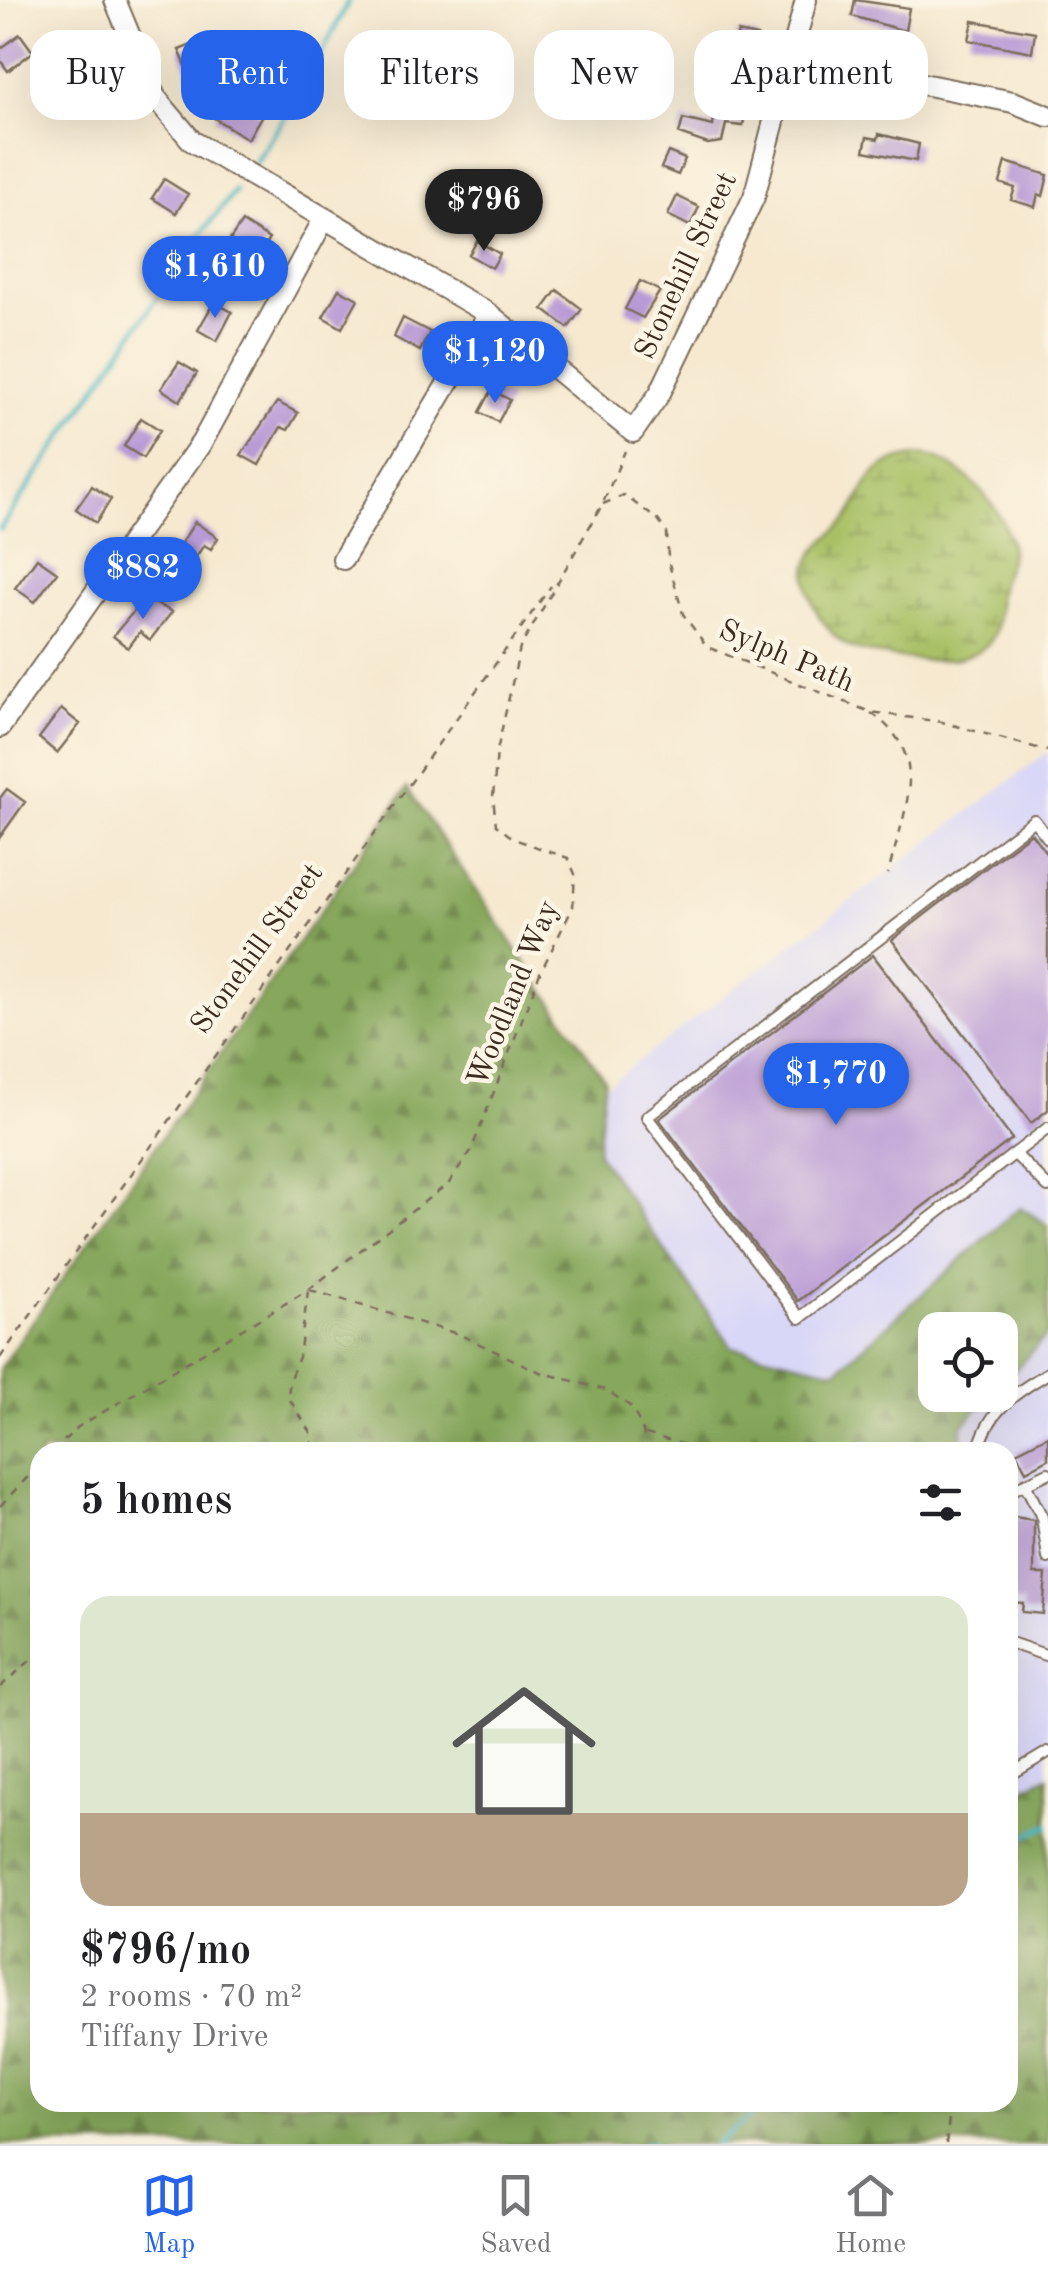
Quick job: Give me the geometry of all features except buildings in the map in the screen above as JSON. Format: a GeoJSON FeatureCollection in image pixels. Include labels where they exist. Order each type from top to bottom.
{"type":"FeatureCollection","features":[{"type":"Feature","properties":{"kind":"street"},"geometry":{"type":"LineString","coordinates":[[115,0],[155,97],[182,132],[323,220],[489,314],[633,432]]}},
{"type":"Feature","properties":{"kind":"street","name":"Stonehill Street"},"geometry":{"type":"LineString","coordinates":[[799,30],[806,0]]}},
{"type":"Feature","properties":{"kind":"street"},"geometry":{"type":"LineString","coordinates":[[928,85],[1012,102],[1048,116]]}},
{"type":"Feature","properties":{"kind":"street","name":"Stonehill Street"},"geometry":{"type":"LineString","coordinates":[[633,432],[660,394],[754,197],[775,120]]}},
{"type":"Feature","properties":{"kind":"street"},"geometry":{"type":"LineString","coordinates":[[0,727],[202,442],[323,220]]}},
{"type":"Feature","properties":{"kind":"street"},"geometry":{"type":"LineString","coordinates":[[343,560],[489,314]]}},
{"type":"Feature","properties":{"kind":"lane"},"geometry":{"type":"LineString","coordinates":[[1048,838],[1034,820],[647,1116],[800,1318],[1048,1128]]}},
{"type":"Feature","properties":{"kind":"lane"},"geometry":{"type":"LineString","coordinates":[[1015,1154],[1048,1186]]}},
{"type":"Feature","properties":{"kind":"lane"},"geometry":{"type":"LineString","coordinates":[[981,1442],[987,1421],[1013,1393],[1048,1373]]}},
{"type":"Feature","properties":{"kind":"lane"},"geometry":{"type":"LineString","coordinates":[[1018,1487],[1048,1473]]}},
{"type":"Feature","properties":{"kind":"lane"},"geometry":{"type":"LineString","coordinates":[[1025,1484],[1042,1518],[1048,1558]]}},
{"type":"Feature","properties":{"kind":"lane"},"geometry":{"type":"LineString","coordinates":[[1018,1646],[1048,1656]]}},
{"type":"Feature","properties":{"kind":"lane"},"geometry":{"type":"LineString","coordinates":[[1018,1770],[1048,1752]]}},
{"type":"Feature","properties":{"kind":"path"},"geometry":{"type":"LineString","coordinates":[[561,573],[602,505],[633,432]]}},
{"type":"Feature","properties":{"kind":"path","name":"Sylph Path"},"geometry":{"type":"LineString","coordinates":[[602,505],[624,495],[658,520],[667,533],[668,560],[683,614],[707,646],[870,712],[942,722],[1048,752]]}},
{"type":"Feature","properties":{"kind":"path","name":"Woodland Way"},"geometry":{"type":"LineString","coordinates":[[308,1290],[449,1183],[471,1151],[527,1004],[573,908],[575,874],[568,858],[514,839],[496,825],[492,797],[503,716],[520,648],[561,573]]}},
{"type":"Feature","properties":{"kind":"path","name":"Stonehill Street"},"geometry":{"type":"LineString","coordinates":[[0,1358],[561,573]]}},
{"type":"Feature","properties":{"kind":"path"},"geometry":{"type":"LineString","coordinates":[[870,712],[891,727],[907,752],[911,780],[888,874]]}},
{"type":"Feature","properties":{"kind":"path"},"geometry":{"type":"LineString","coordinates":[[308,1290],[458,1334],[540,1372],[606,1390],[630,1406],[644,1434],[642,1442]]}},
{"type":"Feature","properties":{"kind":"path"},"geometry":{"type":"LineString","coordinates":[[62,1442],[78,1427],[308,1290]]}},
{"type":"Feature","properties":{"kind":"path"},"geometry":{"type":"LineString","coordinates":[[308,1290],[299,1358],[290,1378],[288,1397],[312,1434],[312,1442]]}},
{"type":"Feature","properties":{"kind":"path"},"geometry":{"type":"LineString","coordinates":[[644,1434],[673,1442]]}},
{"type":"Feature","properties":{"kind":"path"},"geometry":{"type":"LineString","coordinates":[[0,1506],[30,1474]]}},
{"type":"Feature","properties":{"kind":"path"},"geometry":{"type":"LineString","coordinates":[[0,1687],[30,1661]]}},
{"type":"Feature","properties":{"kind":"path"},"geometry":{"type":"LineString","coordinates":[[946,2144],[949,2112]]}},
{"type":"Feature","properties":{"kind":"shaded area"},"geometry":{"type":"Polygon","coordinates":[[[1048,752],[1048,2144],[0,2144],[30,2112],[1018,2112],[1018,1442],[133,1442],[1048,752]]]}},
{"type":"Feature","properties":{"kind":"green space"},"geometry":{"type":"Polygon","coordinates":[[[924,455],[953,467],[981,491],[1002,521],[1011,552],[991,640],[965,657],[947,660],[890,656],[848,646],[819,616],[808,590],[808,565],[815,551],[847,519],[875,473],[896,460],[924,455]]]}},
{"type":"Feature","properties":{"kind":"green space"},"geometry":{"type":"Polygon","coordinates":[[[407,788],[605,1080],[597,1153],[732,1347],[836,1371],[1020,1207],[1048,1225],[1048,1334],[1018,1366],[1018,1312],[918,1312],[918,1412],[975,1412],[962,1426],[962,1442],[30,1442],[30,2112],[1018,2112],[1018,1791],[1048,1776],[1048,2144],[0,2144],[0,1368],[407,788]]]}},
{"type":"Feature","properties":{"kind":"waterway"},"geometry":{"type":"LineString","coordinates":[[256,161],[305,87],[349,0]]}},
{"type":"Feature","properties":{"kind":"waterway"},"geometry":{"type":"LineString","coordinates":[[0,529],[197,239],[235,191]]}},
{"type":"Feature","properties":{"kind":"waterway"},"geometry":{"type":"LineString","coordinates":[[1018,1839],[1048,1826]]}},
{"type":"Feature","properties":{"kind":"waterway"},"geometry":{"type":"LineString","coordinates":[[716,2144],[756,2112]]}},
{"type":"Feature","properties":{"kind":"waterway"},"geometry":{"type":"LineString","coordinates":[[645,2144],[653,2144]]}}]}
